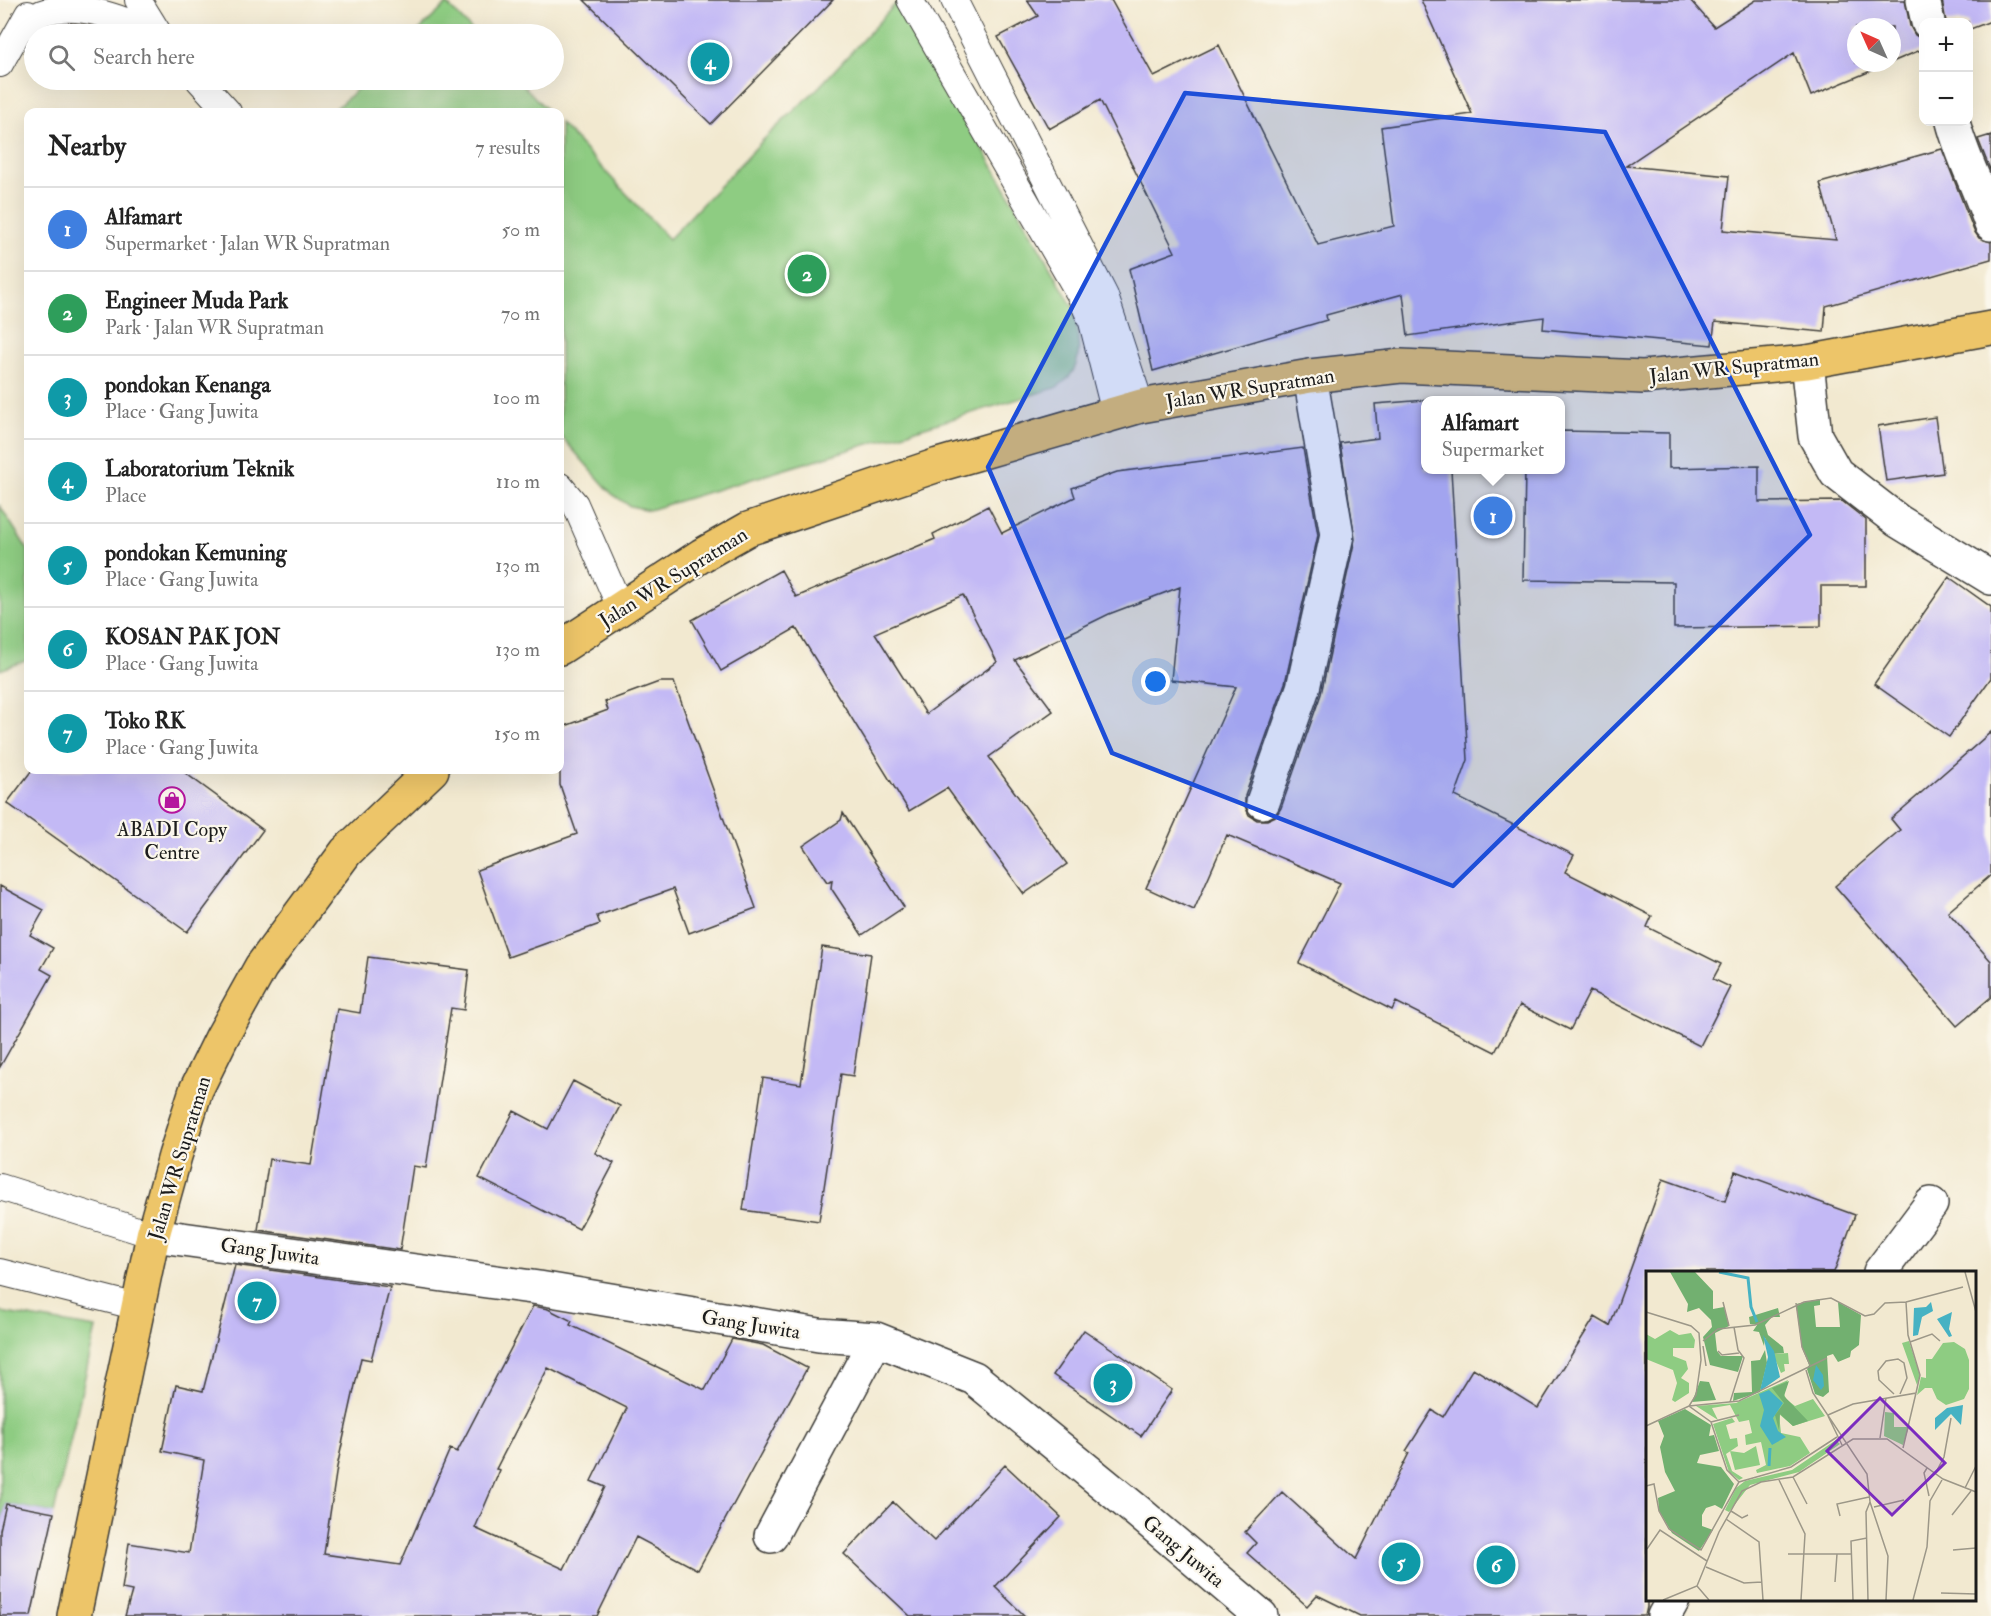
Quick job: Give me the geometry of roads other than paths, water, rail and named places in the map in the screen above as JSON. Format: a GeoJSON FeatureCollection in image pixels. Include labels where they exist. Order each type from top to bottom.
{"type":"FeatureCollection","features":[{"type":"Feature","properties":{"kind":"highway","name":"Jalan WR Supratman"},"geometry":{"type":"LineString","coordinates":[[564,645],[702,555],[748,529],[938,465],[1128,409],[1310,376],[1401,366],[1643,376],[1807,362],[1991,328]]}},
{"type":"Feature","properties":{"kind":"highway","name":"Jalan WR Supratman"},"geometry":{"type":"LineString","coordinates":[[74,1616],[153,1235],[196,1090],[222,1036],[261,967],[346,852],[428,774]]}},
{"type":"Feature","properties":{"kind":"street"},"geometry":{"type":"LineString","coordinates":[[1923,0],[1927,18]]}},
{"type":"Feature","properties":{"kind":"street"},"geometry":{"type":"LineString","coordinates":[[1954,126],[1991,224]]}},
{"type":"Feature","properties":{"kind":"street"},"geometry":{"type":"LineString","coordinates":[[1807,362],[1815,436],[1836,473],[1898,521],[1991,578]]}},
{"type":"Feature","properties":{"kind":"street"},"geometry":{"type":"LineString","coordinates":[[1263,802],[1303,688],[1337,535],[1310,376]]}},
{"type":"Feature","properties":{"kind":"street"},"geometry":{"type":"LineString","coordinates":[[1881,1271],[1931,1204]]}},
{"type":"Feature","properties":{"kind":"street","name":"Gang Juwita"},"geometry":{"type":"LineString","coordinates":[[153,1235],[539,1288],[819,1335],[876,1339],[974,1378],[1137,1511],[1260,1616]]}},
{"type":"Feature","properties":{"kind":"street"},"geometry":{"type":"LineString","coordinates":[[771,1536],[876,1339]]}},
{"type":"Feature","properties":{"kind":"street"},"geometry":{"type":"LineString","coordinates":[[1664,1616],[1672,1601]]}},
{"type":"Feature","properties":{"kind":"lane"},"geometry":{"type":"LineString","coordinates":[[0,64],[36,0]]}},
{"type":"Feature","properties":{"kind":"lane"},"geometry":{"type":"LineString","coordinates":[[138,0],[152,24]]}},
{"type":"Feature","properties":{"kind":"lane"},"geometry":{"type":"LineString","coordinates":[[910,0],[1075,285],[1128,409]]}},
{"type":"Feature","properties":{"kind":"lane"},"geometry":{"type":"LineString","coordinates":[[954,0],[1105,296],[1128,409]]}},
{"type":"Feature","properties":{"kind":"lane"},"geometry":{"type":"LineString","coordinates":[[28,24],[42,14],[63,9],[81,9],[112,15],[134,24]]}},
{"type":"Feature","properties":{"kind":"lane"},"geometry":{"type":"LineString","coordinates":[[20,30],[24,27]]}},
{"type":"Feature","properties":{"kind":"lane"},"geometry":{"type":"LineString","coordinates":[[208,90],[224,108]]}},
{"type":"Feature","properties":{"kind":"lane"},"geometry":{"type":"LineString","coordinates":[[564,491],[575,504],[621,609]]}},
{"type":"Feature","properties":{"kind":"lane"},"geometry":{"type":"LineString","coordinates":[[0,1187],[153,1235]]}},
{"type":"Feature","properties":{"kind":"lane"},"geometry":{"type":"LineString","coordinates":[[0,1272],[138,1307]]}},
{"type":"Feature","properties":{"kind":"place","name":"Laboratorium Teknik"},"geometry":{"type":"Point","coordinates":[710,62]}},
{"type":"Feature","properties":{"kind":"place","name":"Engineer Muda Park"},"geometry":{"type":"Point","coordinates":[807,274]}},
{"type":"Feature","properties":{"kind":"place","name":"Alfamart"},"geometry":{"type":"Point","coordinates":[1493,516]}},
{"type":"Feature","properties":{"kind":"place","name":"ABADI Copy Centre"},"geometry":{"type":"Point","coordinates":[172,800]}},
{"type":"Feature","properties":{"kind":"place","name":"Toko RK"},"geometry":{"type":"Point","coordinates":[257,1301]}},
{"type":"Feature","properties":{"kind":"place","name":"pondokan Kenanga"},"geometry":{"type":"Point","coordinates":[1113,1383]}},
{"type":"Feature","properties":{"kind":"place","name":"pondokan Kemuning"},"geometry":{"type":"Point","coordinates":[1401,1562]}},
{"type":"Feature","properties":{"kind":"place","name":"KOSAN PAK JON"},"geometry":{"type":"Point","coordinates":[1496,1565]}}]}
